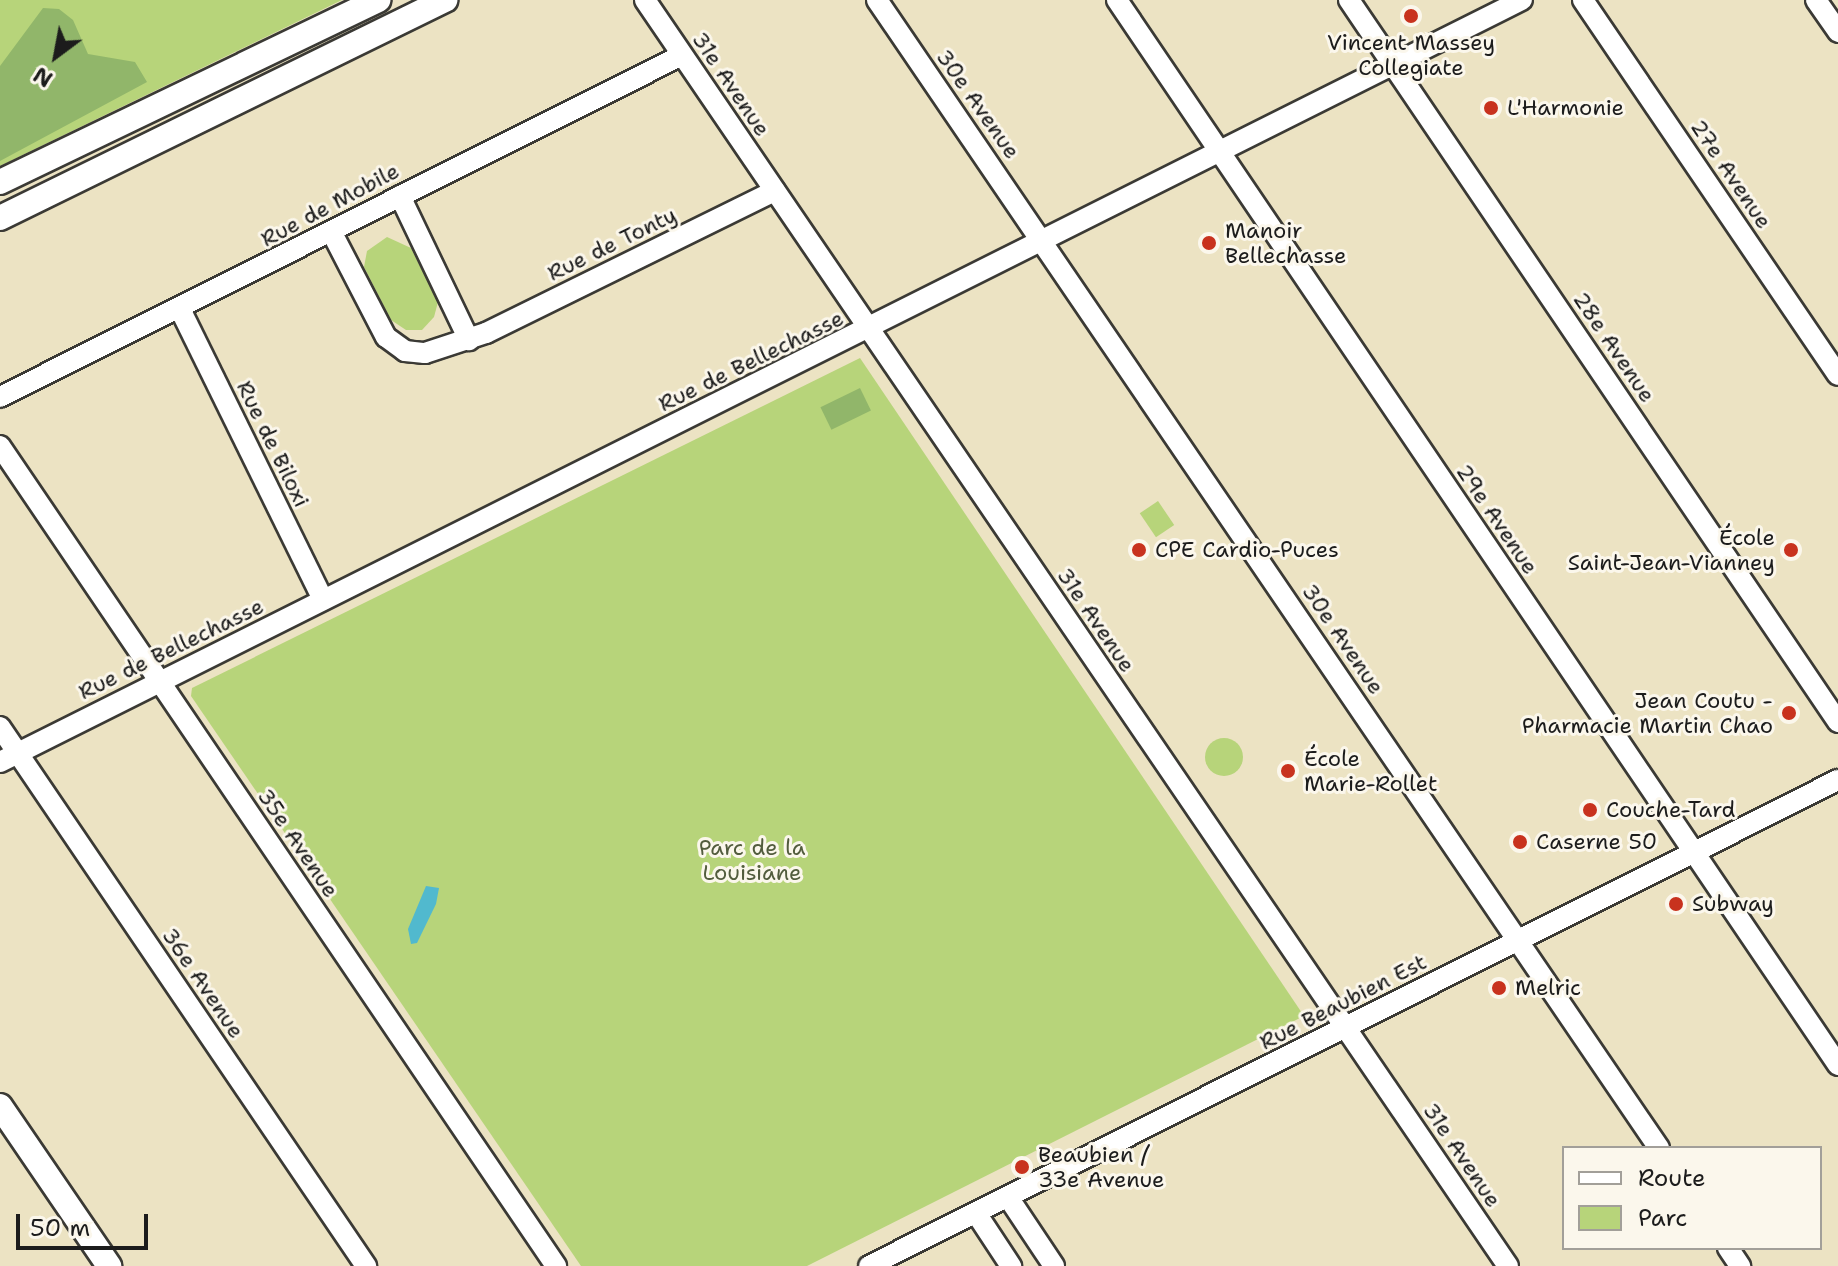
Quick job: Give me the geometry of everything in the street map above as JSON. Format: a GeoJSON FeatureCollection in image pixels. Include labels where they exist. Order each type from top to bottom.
{"type":"FeatureCollection","features":[{"type":"Feature","properties":{"kind":"main road"},"geometry":{"type":"LineString","coordinates":[[0,182],[378,0]]}},
{"type":"Feature","properties":{"kind":"main road"},"geometry":{"type":"LineString","coordinates":[[0,218],[445,0]]}},
{"type":"Feature","properties":{"kind":"main road"},"geometry":{"type":"LineString","coordinates":[[191,90],[206,117]]}},
{"type":"Feature","properties":{"kind":"main road"},"geometry":{"type":"LineString","coordinates":[[0,1106],[109,1266]]}},
{"type":"Feature","properties":{"kind":"street","name":"31e Avenue"},"geometry":{"type":"LineString","coordinates":[[645,0],[1508,1266]]}},
{"type":"Feature","properties":{"kind":"street","name":"30e Avenue"},"geometry":{"type":"LineString","coordinates":[[877,0],[1658,1146]]}},
{"type":"Feature","properties":{"kind":"street","name":"29e Avenue"},"geometry":{"type":"LineString","coordinates":[[1117,0],[1838,1065]]}},
{"type":"Feature","properties":{"kind":"street","name":"28e Avenue"},"geometry":{"type":"LineString","coordinates":[[1349,0],[1838,722]]}},
{"type":"Feature","properties":{"kind":"street","name":"Rue de Bellechasse"},"geometry":{"type":"LineString","coordinates":[[9,757],[869,330],[1041,238],[1522,0]]}},
{"type":"Feature","properties":{"kind":"street","name":"27e Avenue"},"geometry":{"type":"LineString","coordinates":[[1583,0],[1838,375]]}},
{"type":"Feature","properties":{"kind":"street"},"geometry":{"type":"LineString","coordinates":[[1816,0],[1838,32]]}},
{"type":"Feature","properties":{"kind":"street","name":"Rue de Mobile"},"geometry":{"type":"LineString","coordinates":[[0,397],[682,55]]}},
{"type":"Feature","properties":{"kind":"street","name":"Rue de Tonty"},"geometry":{"type":"LineString","coordinates":[[332,233],[386,337],[405,351],[425,353],[469,340],[775,191]]}},
{"type":"Feature","properties":{"kind":"street"},"geometry":{"type":"LineString","coordinates":[[400,196],[469,340]]}},
{"type":"Feature","properties":{"kind":"street","name":"Rue de Biloxi"},"geometry":{"type":"LineString","coordinates":[[180,309],[323,600]]}},
{"type":"Feature","properties":{"kind":"street","name":"35e Avenue"},"geometry":{"type":"LineString","coordinates":[[0,446],[556,1266]]}},
{"type":"Feature","properties":{"kind":"street","name":"36e Avenue"},"geometry":{"type":"LineString","coordinates":[[0,727],[9,757],[366,1266]]}},
{"type":"Feature","properties":{"kind":"street","name":"Rue Beaubien Est"},"geometry":{"type":"LineString","coordinates":[[869,1266],[1838,780]]}},
{"type":"Feature","properties":{"kind":"street"},"geometry":{"type":"LineString","coordinates":[[1008,1197],[1054,1266]]}},
{"type":"Feature","properties":{"kind":"street"},"geometry":{"type":"LineString","coordinates":[[976,1213],[1011,1266]]}},
{"type":"Feature","properties":{"kind":"green space"},"geometry":{"type":"Polygon","coordinates":[[[0,0],[342,0],[0,166],[0,0]]]}},
{"type":"Feature","properties":{"kind":"green space"},"geometry":{"type":"Polygon","coordinates":[[[43,8],[59,9],[73,20],[88,54],[135,62],[147,82],[0,161],[0,66],[43,8]]]}},
{"type":"Feature","properties":{"kind":"green space"},"geometry":{"type":"Polygon","coordinates":[[[387,237],[411,248],[438,302],[434,317],[422,330],[406,330],[391,320],[364,267],[367,251],[387,237]]]}},
{"type":"Feature","properties":{"kind":"green space","name":"Parc de la Louisiane"},"geometry":{"type":"Polygon","coordinates":[[[860,358],[1304,1016],[807,1266],[581,1266],[191,696],[192,688],[860,358]]]}},
{"type":"Feature","properties":{"kind":"green space"},"geometry":{"type":"Polygon","coordinates":[[[860,388],[871,410],[831,430],[820,407],[860,388]]]}},
{"type":"Feature","properties":{"kind":"green space"},"geometry":{"type":"Polygon","coordinates":[[[1158,501],[1174,525],[1156,537],[1140,513],[1158,501]]]}},
{"type":"Feature","properties":{"kind":"green space"},"geometry":{"type":"Polygon","coordinates":[[[1224,738],[1237,744],[1243,757],[1237,770],[1224,776],[1211,770],[1205,757],[1211,744],[1224,738]]]}},
{"type":"Feature","properties":{"kind":"water"},"geometry":{"type":"Polygon","coordinates":[[[426,886],[439,888],[436,904],[417,943],[411,944],[408,929],[426,886]]]}},
{"type":"Feature","properties":{"kind":"place","name":"Vincent Massey Collegiate"},"geometry":{"type":"Point","coordinates":[1411,16]}},
{"type":"Feature","properties":{"kind":"place","name":"L'Harmonie"},"geometry":{"type":"Point","coordinates":[1491,108]}},
{"type":"Feature","properties":{"kind":"place","name":"Manoir Bellechasse"},"geometry":{"type":"Point","coordinates":[1209,243]}},
{"type":"Feature","properties":{"kind":"place","name":"CPE Cardio-Puces"},"geometry":{"type":"Point","coordinates":[1139,550]}},
{"type":"Feature","properties":{"kind":"place","name":"École Saint-Jean-Vianney"},"geometry":{"type":"Point","coordinates":[1791,550]}},
{"type":"Feature","properties":{"kind":"place","name":"Jean Coutu - Pharmacie Martin Chao"},"geometry":{"type":"Point","coordinates":[1789,713]}},
{"type":"Feature","properties":{"kind":"place","name":"École Marie-Rollet"},"geometry":{"type":"Point","coordinates":[1288,771]}},
{"type":"Feature","properties":{"kind":"place","name":"Couche-Tard"},"geometry":{"type":"Point","coordinates":[1590,810]}},
{"type":"Feature","properties":{"kind":"place","name":"Caserne 50"},"geometry":{"type":"Point","coordinates":[1520,842]}},
{"type":"Feature","properties":{"kind":"place","name":"Subway"},"geometry":{"type":"Point","coordinates":[1676,904]}},
{"type":"Feature","properties":{"kind":"place","name":"Melric"},"geometry":{"type":"Point","coordinates":[1499,988]}},
{"type":"Feature","properties":{"kind":"place","name":"Beaubien / 33e Avenue"},"geometry":{"type":"Point","coordinates":[1022,1167]}}]}
